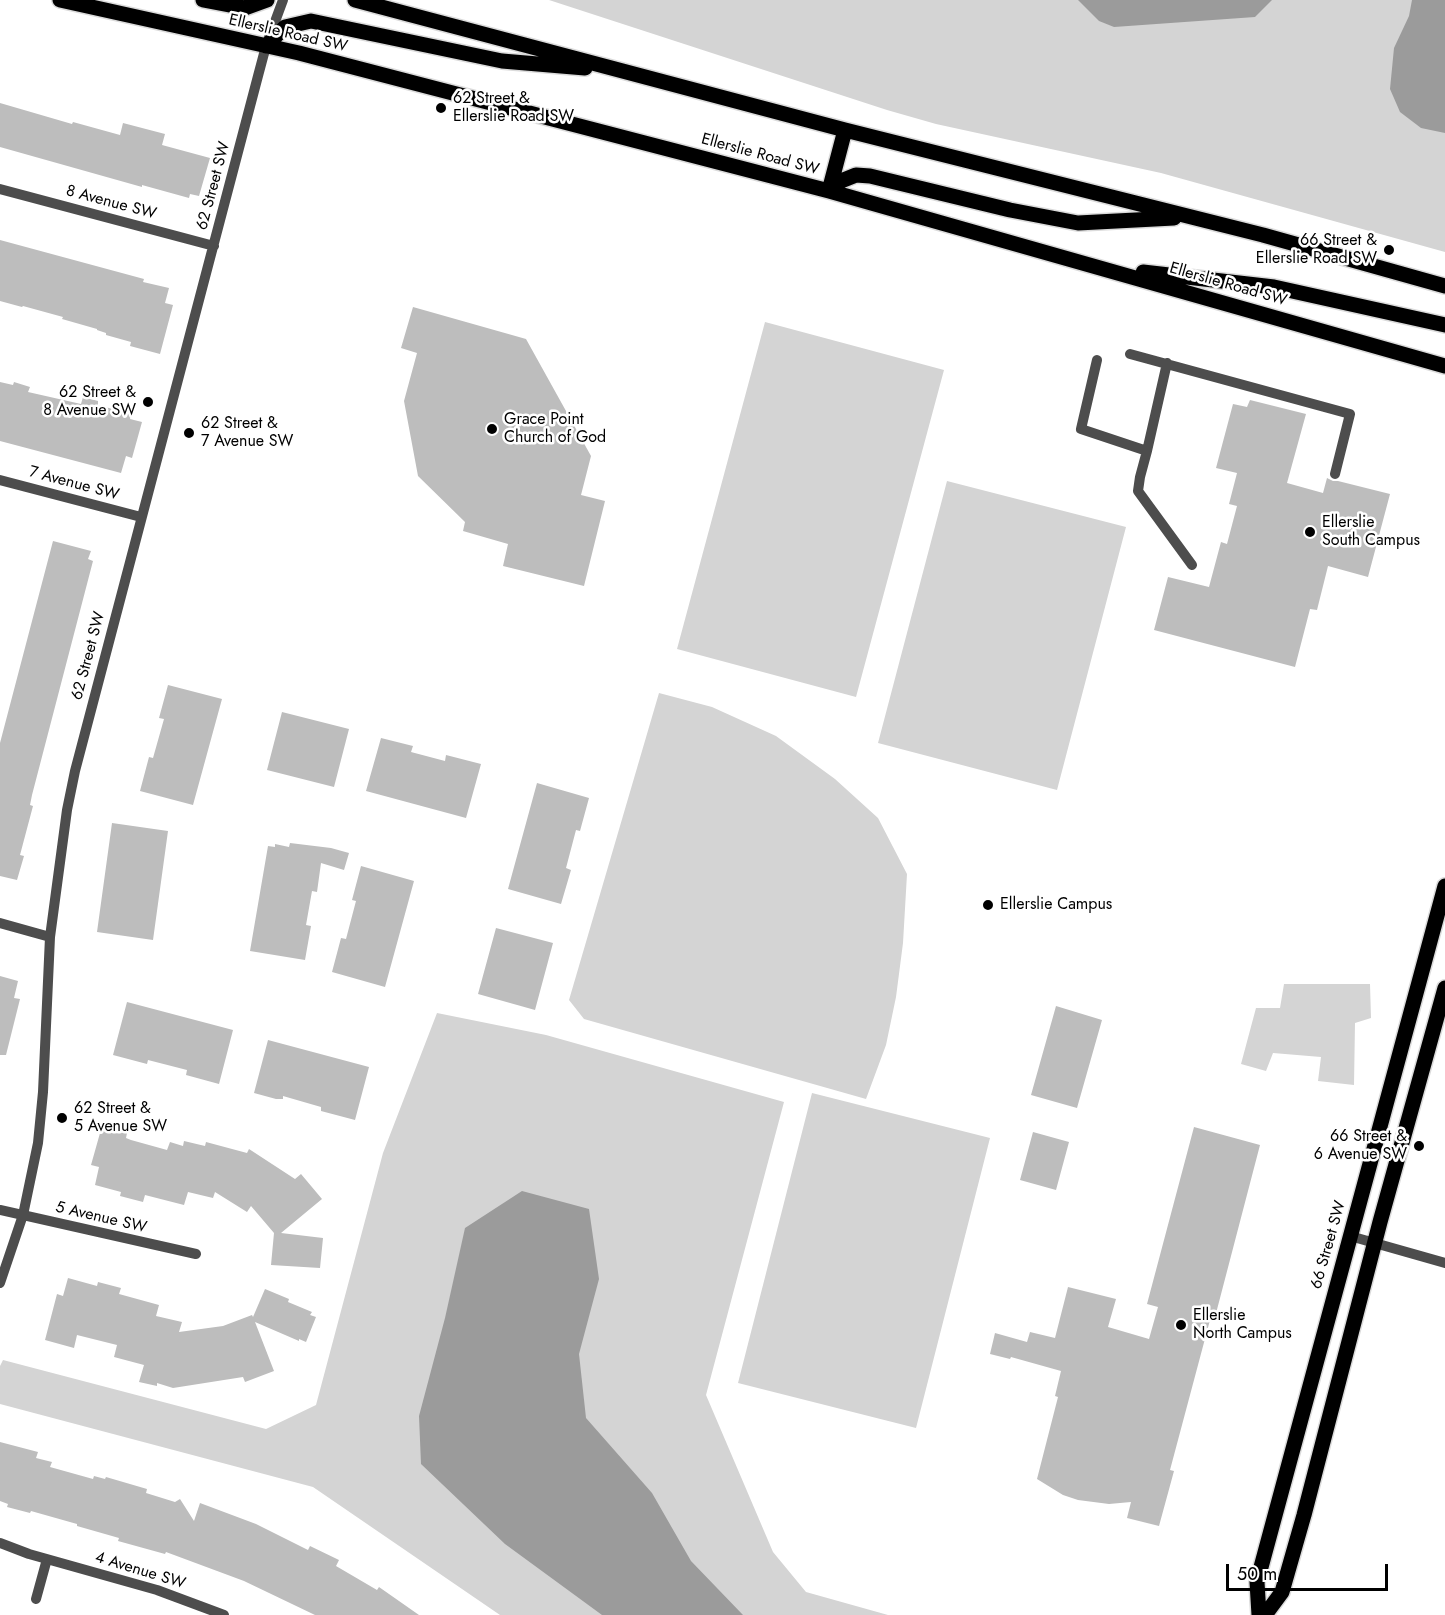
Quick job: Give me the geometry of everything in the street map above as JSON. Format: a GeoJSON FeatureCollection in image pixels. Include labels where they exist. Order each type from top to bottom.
{"type":"FeatureCollection","features":[{"type":"Feature","properties":{"kind":"main road","name":"Ellerslie Road SW"},"geometry":{"type":"LineString","coordinates":[[60,0],[266,46],[829,191],[1445,366]]}},
{"type":"Feature","properties":{"kind":"main road"},"geometry":{"type":"LineString","coordinates":[[203,0],[245,8],[267,0]]}},
{"type":"Feature","properties":{"kind":"main road"},"geometry":{"type":"LineString","coordinates":[[355,0],[845,130],[1192,217],[1445,286]]}},
{"type":"Feature","properties":{"kind":"main road"},"geometry":{"type":"LineString","coordinates":[[266,46],[285,27],[311,21],[502,61],[627,72]]}},
{"type":"Feature","properties":{"kind":"main road"},"geometry":{"type":"LineString","coordinates":[[829,191],[845,130]]}},
{"type":"Feature","properties":{"kind":"main road"},"geometry":{"type":"LineString","coordinates":[[829,191],[856,175],[870,176],[1010,210],[1078,223],[1192,217]]}},
{"type":"Feature","properties":{"kind":"main road"},"geometry":{"type":"LineString","coordinates":[[1095,266],[1274,287],[1445,326]]}},
{"type":"Feature","properties":{"kind":"main road","name":"66 Street SW"},"geometry":{"type":"LineString","coordinates":[[1259,1615],[1257,1582],[1445,886]]}},
{"type":"Feature","properties":{"kind":"main road"},"geometry":{"type":"LineString","coordinates":[[1266,1615],[1282,1592],[1304,1515],[1374,1243],[1445,988]]}},
{"type":"Feature","properties":{"kind":"street","name":"62 Street SW"},"geometry":{"type":"LineString","coordinates":[[0,1283],[23,1215],[38,1143],[43,1092],[50,937],[67,810],[84,733],[266,46],[283,0]]}},
{"type":"Feature","properties":{"kind":"street","name":"8 Avenue SW"},"geometry":{"type":"LineString","coordinates":[[0,189],[214,246]]}},
{"type":"Feature","properties":{"kind":"street"},"geometry":{"type":"LineString","coordinates":[[1130,354],[1350,414],[1335,474]]}},
{"type":"Feature","properties":{"kind":"street"},"geometry":{"type":"LineString","coordinates":[[1097,360],[1082,429],[1147,451]]}},
{"type":"Feature","properties":{"kind":"street"},"geometry":{"type":"LineString","coordinates":[[1167,363],[1138,491],[1192,565]]}},
{"type":"Feature","properties":{"kind":"street","name":"7 Avenue SW"},"geometry":{"type":"LineString","coordinates":[[0,480],[141,517]]}},
{"type":"Feature","properties":{"kind":"street"},"geometry":{"type":"LineString","coordinates":[[0,923],[50,937]]}},
{"type":"Feature","properties":{"kind":"street","name":"5 Avenue SW"},"geometry":{"type":"LineString","coordinates":[[0,1210],[196,1254]]}},
{"type":"Feature","properties":{"kind":"street"},"geometry":{"type":"LineString","coordinates":[[1350,1236],[1445,1263]]}},
{"type":"Feature","properties":{"kind":"street","name":"4 Avenue SW"},"geometry":{"type":"LineString","coordinates":[[0,1544],[157,1590],[224,1615]]}},
{"type":"Feature","properties":{"kind":"street"},"geometry":{"type":"LineString","coordinates":[[36,1599],[47,1559]]}},
{"type":"Feature","properties":{"kind":"shaded area"},"geometry":{"type":"Polygon","coordinates":[[[549,0],[1445,0],[1445,252],[1161,173],[936,124],[549,0]]]}},
{"type":"Feature","properties":{"kind":"shaded area"},"geometry":{"type":"Polygon","coordinates":[[[1078,0],[1272,0],[1255,17],[1114,27],[1099,21],[1078,0]]]}},
{"type":"Feature","properties":{"kind":"shaded area"},"geometry":{"type":"Polygon","coordinates":[[[1412,0],[1445,0],[1445,133],[1421,128],[1400,112],[1390,89],[1394,48],[1409,16],[1412,0]]]}},
{"type":"Feature","properties":{"kind":"shaded area"},"geometry":{"type":"Polygon","coordinates":[[[765,322],[944,370],[856,697],[677,649],[765,322]]]}},
{"type":"Feature","properties":{"kind":"shaded area"},"geometry":{"type":"Polygon","coordinates":[[[947,481],[1126,527],[1057,790],[878,743],[947,481]]]}},
{"type":"Feature","properties":{"kind":"shaded area"},"geometry":{"type":"Polygon","coordinates":[[[659,693],[712,707],[776,736],[835,779],[878,818],[907,874],[903,943],[896,997],[886,1045],[866,1099],[584,1019],[569,1000],[659,693]]]}},
{"type":"Feature","properties":{"kind":"shaded area"},"geometry":{"type":"Polygon","coordinates":[[[1284,984],[1370,984],[1371,1018],[1355,1023],[1354,1085],[1318,1081],[1321,1057],[1273,1053],[1266,1071],[1241,1064],[1256,1008],[1280,1008],[1284,984]]]}},
{"type":"Feature","properties":{"kind":"shaded area"},"geometry":{"type":"Polygon","coordinates":[[[437,1013],[546,1035],[784,1102],[706,1395],[773,1552],[806,1592],[888,1615],[500,1615],[313,1487],[0,1404],[0,1366],[3,1360],[266,1429],[316,1405],[383,1153],[437,1013]]]}},
{"type":"Feature","properties":{"kind":"shaded area"},"geometry":{"type":"Polygon","coordinates":[[[812,1093],[990,1138],[916,1428],[738,1383],[812,1093]]]}},
{"type":"Feature","properties":{"kind":"shaded area"},"geometry":{"type":"Polygon","coordinates":[[[522,1191],[589,1209],[599,1279],[579,1354],[586,1418],[652,1493],[691,1561],[743,1615],[602,1615],[505,1544],[421,1464],[419,1416],[445,1318],[465,1228],[522,1191]]]}},
{"type":"Feature","properties":{"kind":"building"},"geometry":{"type":"Polygon","coordinates":[[[0,103],[120,135],[123,123],[165,134],[162,145],[210,158],[199,196],[190,194],[189,198],[142,185],[142,187],[0,147],[0,103]]]}},
{"type":"Feature","properties":{"kind":"building"},"geometry":{"type":"Polygon","coordinates":[[[0,240],[144,279],[143,282],[169,288],[165,303],[173,305],[160,354],[130,346],[131,342],[62,319],[63,317],[0,301],[0,240]]]}},
{"type":"Feature","properties":{"kind":"building","name":"Grace Point Church of God"},"geometry":{"type":"Polygon","coordinates":[[[413,307],[526,339],[591,456],[581,495],[605,501],[584,586],[503,566],[508,544],[463,531],[465,522],[418,476],[404,401],[417,353],[401,348],[413,307]]]}},
{"type":"Feature","properties":{"kind":"building"},"geometry":{"type":"Polygon","coordinates":[[[0,382],[13,385],[14,382],[30,387],[28,392],[81,404],[83,397],[98,401],[98,405],[131,414],[130,419],[142,422],[132,458],[126,456],[121,473],[0,441],[0,382]]]}},
{"type":"Feature","properties":{"kind":"building","name":"Ellerslie South Campus"},"geometry":{"type":"Polygon","coordinates":[[[1250,400],[1306,414],[1287,483],[1323,493],[1327,478],[1390,494],[1368,577],[1328,566],[1317,610],[1310,609],[1295,667],[1154,630],[1168,577],[1209,587],[1221,542],[1227,544],[1237,506],[1229,504],[1237,473],[1216,468],[1233,404],[1247,407],[1250,400]]]}},
{"type":"Feature","properties":{"kind":"building"},"geometry":{"type":"Polygon","coordinates":[[[53,541],[91,551],[88,559],[93,561],[32,795],[30,805],[33,806],[20,855],[24,856],[17,880],[0,876],[0,743],[53,541]]]}},
{"type":"Feature","properties":{"kind":"building"},"geometry":{"type":"Polygon","coordinates":[[[168,685],[222,699],[193,805],[140,791],[149,757],[153,758],[164,719],[159,718],[168,685]]]}},
{"type":"Feature","properties":{"kind":"building"},"geometry":{"type":"Polygon","coordinates":[[[282,712],[349,729],[334,787],[267,770],[282,712]]]}},
{"type":"Feature","properties":{"kind":"building"},"geometry":{"type":"Polygon","coordinates":[[[381,738],[413,746],[411,752],[445,761],[446,755],[481,764],[466,818],[366,791],[381,738]]]}},
{"type":"Feature","properties":{"kind":"building"},"geometry":{"type":"Polygon","coordinates":[[[537,783],[589,798],[580,831],[576,830],[566,868],[571,870],[561,904],[508,889],[537,783]]]}},
{"type":"Feature","properties":{"kind":"building"},"geometry":{"type":"Polygon","coordinates":[[[112,823],[168,831],[153,940],[97,932],[112,823]]]}},
{"type":"Feature","properties":{"kind":"building"},"geometry":{"type":"Polygon","coordinates":[[[290,843],[331,848],[349,853],[344,870],[321,863],[317,892],[312,891],[306,925],[311,926],[305,960],[250,951],[268,846],[275,847],[275,844],[289,847],[290,843]]]}},
{"type":"Feature","properties":{"kind":"building"},"geometry":{"type":"Polygon","coordinates":[[[361,866],[414,881],[385,987],[332,972],[341,938],[346,939],[356,901],[352,900],[361,866]]]}},
{"type":"Feature","properties":{"kind":"building"},"geometry":{"type":"Polygon","coordinates":[[[496,928],[553,943],[535,1010],[478,994],[496,928]]]}},
{"type":"Feature","properties":{"kind":"building"},"geometry":{"type":"Polygon","coordinates":[[[0,976],[18,981],[14,998],[20,999],[6,1055],[0,1055],[0,976]]]}},
{"type":"Feature","properties":{"kind":"building"},"geometry":{"type":"Polygon","coordinates":[[[127,1002],[233,1030],[219,1084],[186,1075],[187,1070],[148,1060],[147,1064],[113,1055],[127,1002]]]}},
{"type":"Feature","properties":{"kind":"building"},"geometry":{"type":"Polygon","coordinates":[[[1056,1006],[1102,1020],[1077,1108],[1031,1095],[1056,1006]]]}},
{"type":"Feature","properties":{"kind":"building"},"geometry":{"type":"Polygon","coordinates":[[[268,1040],[369,1067],[355,1120],[321,1111],[321,1107],[283,1096],[283,1099],[276,1099],[254,1093],[268,1040]]]}},
{"type":"Feature","properties":{"kind":"building"},"geometry":{"type":"Polygon","coordinates":[[[102,1126],[127,1133],[126,1138],[131,1140],[167,1150],[170,1142],[183,1146],[184,1141],[205,1146],[206,1142],[247,1153],[249,1149],[295,1179],[301,1174],[322,1199],[281,1233],[323,1238],[320,1268],[271,1265],[274,1233],[251,1206],[247,1212],[215,1192],[213,1198],[188,1192],[184,1205],[145,1195],[143,1202],[120,1196],[121,1192],[95,1185],[99,1167],[91,1165],[102,1126]]]}},
{"type":"Feature","properties":{"kind":"building","name":"Ellerslie North Campus"},"geometry":{"type":"Polygon","coordinates":[[[1194,1127],[1260,1145],[1214,1321],[1210,1320],[1170,1470],[1174,1471],[1159,1526],[1127,1518],[1131,1502],[1109,1504],[1078,1500],[1063,1495],[1037,1479],[1058,1397],[1055,1396],[1061,1371],[1011,1357],[1010,1359],[990,1354],[995,1333],[1027,1342],[1030,1332],[1055,1338],[1068,1287],[1116,1299],[1108,1327],[1149,1339],[1158,1307],[1147,1304],[1194,1127]]]}},
{"type":"Feature","properties":{"kind":"building"},"geometry":{"type":"Polygon","coordinates":[[[1033,1132],[1069,1142],[1056,1190],[1020,1180],[1033,1132]]]}},
{"type":"Feature","properties":{"kind":"building"},"geometry":{"type":"Polygon","coordinates":[[[68,1278],[97,1286],[98,1282],[121,1288],[119,1294],[159,1305],[156,1316],[182,1322],[179,1332],[223,1326],[252,1315],[253,1317],[265,1289],[289,1299],[288,1302],[312,1312],[310,1315],[316,1317],[306,1342],[255,1322],[274,1371],[245,1382],[243,1377],[173,1388],[157,1383],[157,1386],[139,1382],[144,1365],[114,1357],[117,1345],[77,1335],[74,1348],[45,1340],[57,1294],[63,1296],[68,1278]]]}},
{"type":"Feature","properties":{"kind":"building"},"geometry":{"type":"Polygon","coordinates":[[[0,1442],[38,1452],[36,1458],[52,1462],[50,1467],[93,1479],[94,1476],[105,1479],[106,1477],[147,1489],[146,1493],[175,1502],[180,1499],[194,1521],[200,1503],[256,1524],[308,1550],[310,1546],[339,1560],[336,1566],[377,1590],[379,1587],[419,1615],[315,1615],[244,1581],[166,1552],[165,1554],[118,1541],[119,1538],[77,1526],[77,1524],[7,1507],[8,1504],[0,1501],[0,1442]]]}},
{"type":"Feature","properties":{"kind":"place","name":"62 Street & Ellerslie Road SW"},"geometry":{"type":"Point","coordinates":[441,108]}},
{"type":"Feature","properties":{"kind":"place","name":"66 Street & Ellerslie Road SW"},"geometry":{"type":"Point","coordinates":[1389,250]}},
{"type":"Feature","properties":{"kind":"place","name":"62 Street & 8 Avenue SW"},"geometry":{"type":"Point","coordinates":[148,402]}},
{"type":"Feature","properties":{"kind":"place","name":"Grace Point Church of God"},"geometry":{"type":"Point","coordinates":[492,429]}},
{"type":"Feature","properties":{"kind":"place","name":"62 Street & 7 Avenue SW"},"geometry":{"type":"Point","coordinates":[189,433]}},
{"type":"Feature","properties":{"kind":"place","name":"Ellerslie South Campus"},"geometry":{"type":"Point","coordinates":[1310,532]}},
{"type":"Feature","properties":{"kind":"place","name":"Ellerslie Campus"},"geometry":{"type":"Point","coordinates":[988,905]}},
{"type":"Feature","properties":{"kind":"place","name":"62 Street & 5 Avenue SW"},"geometry":{"type":"Point","coordinates":[62,1118]}},
{"type":"Feature","properties":{"kind":"place","name":"66 Street & 6 Avenue SW"},"geometry":{"type":"Point","coordinates":[1419,1146]}},
{"type":"Feature","properties":{"kind":"place","name":"Ellerslie North Campus"},"geometry":{"type":"Point","coordinates":[1181,1325]}}]}
